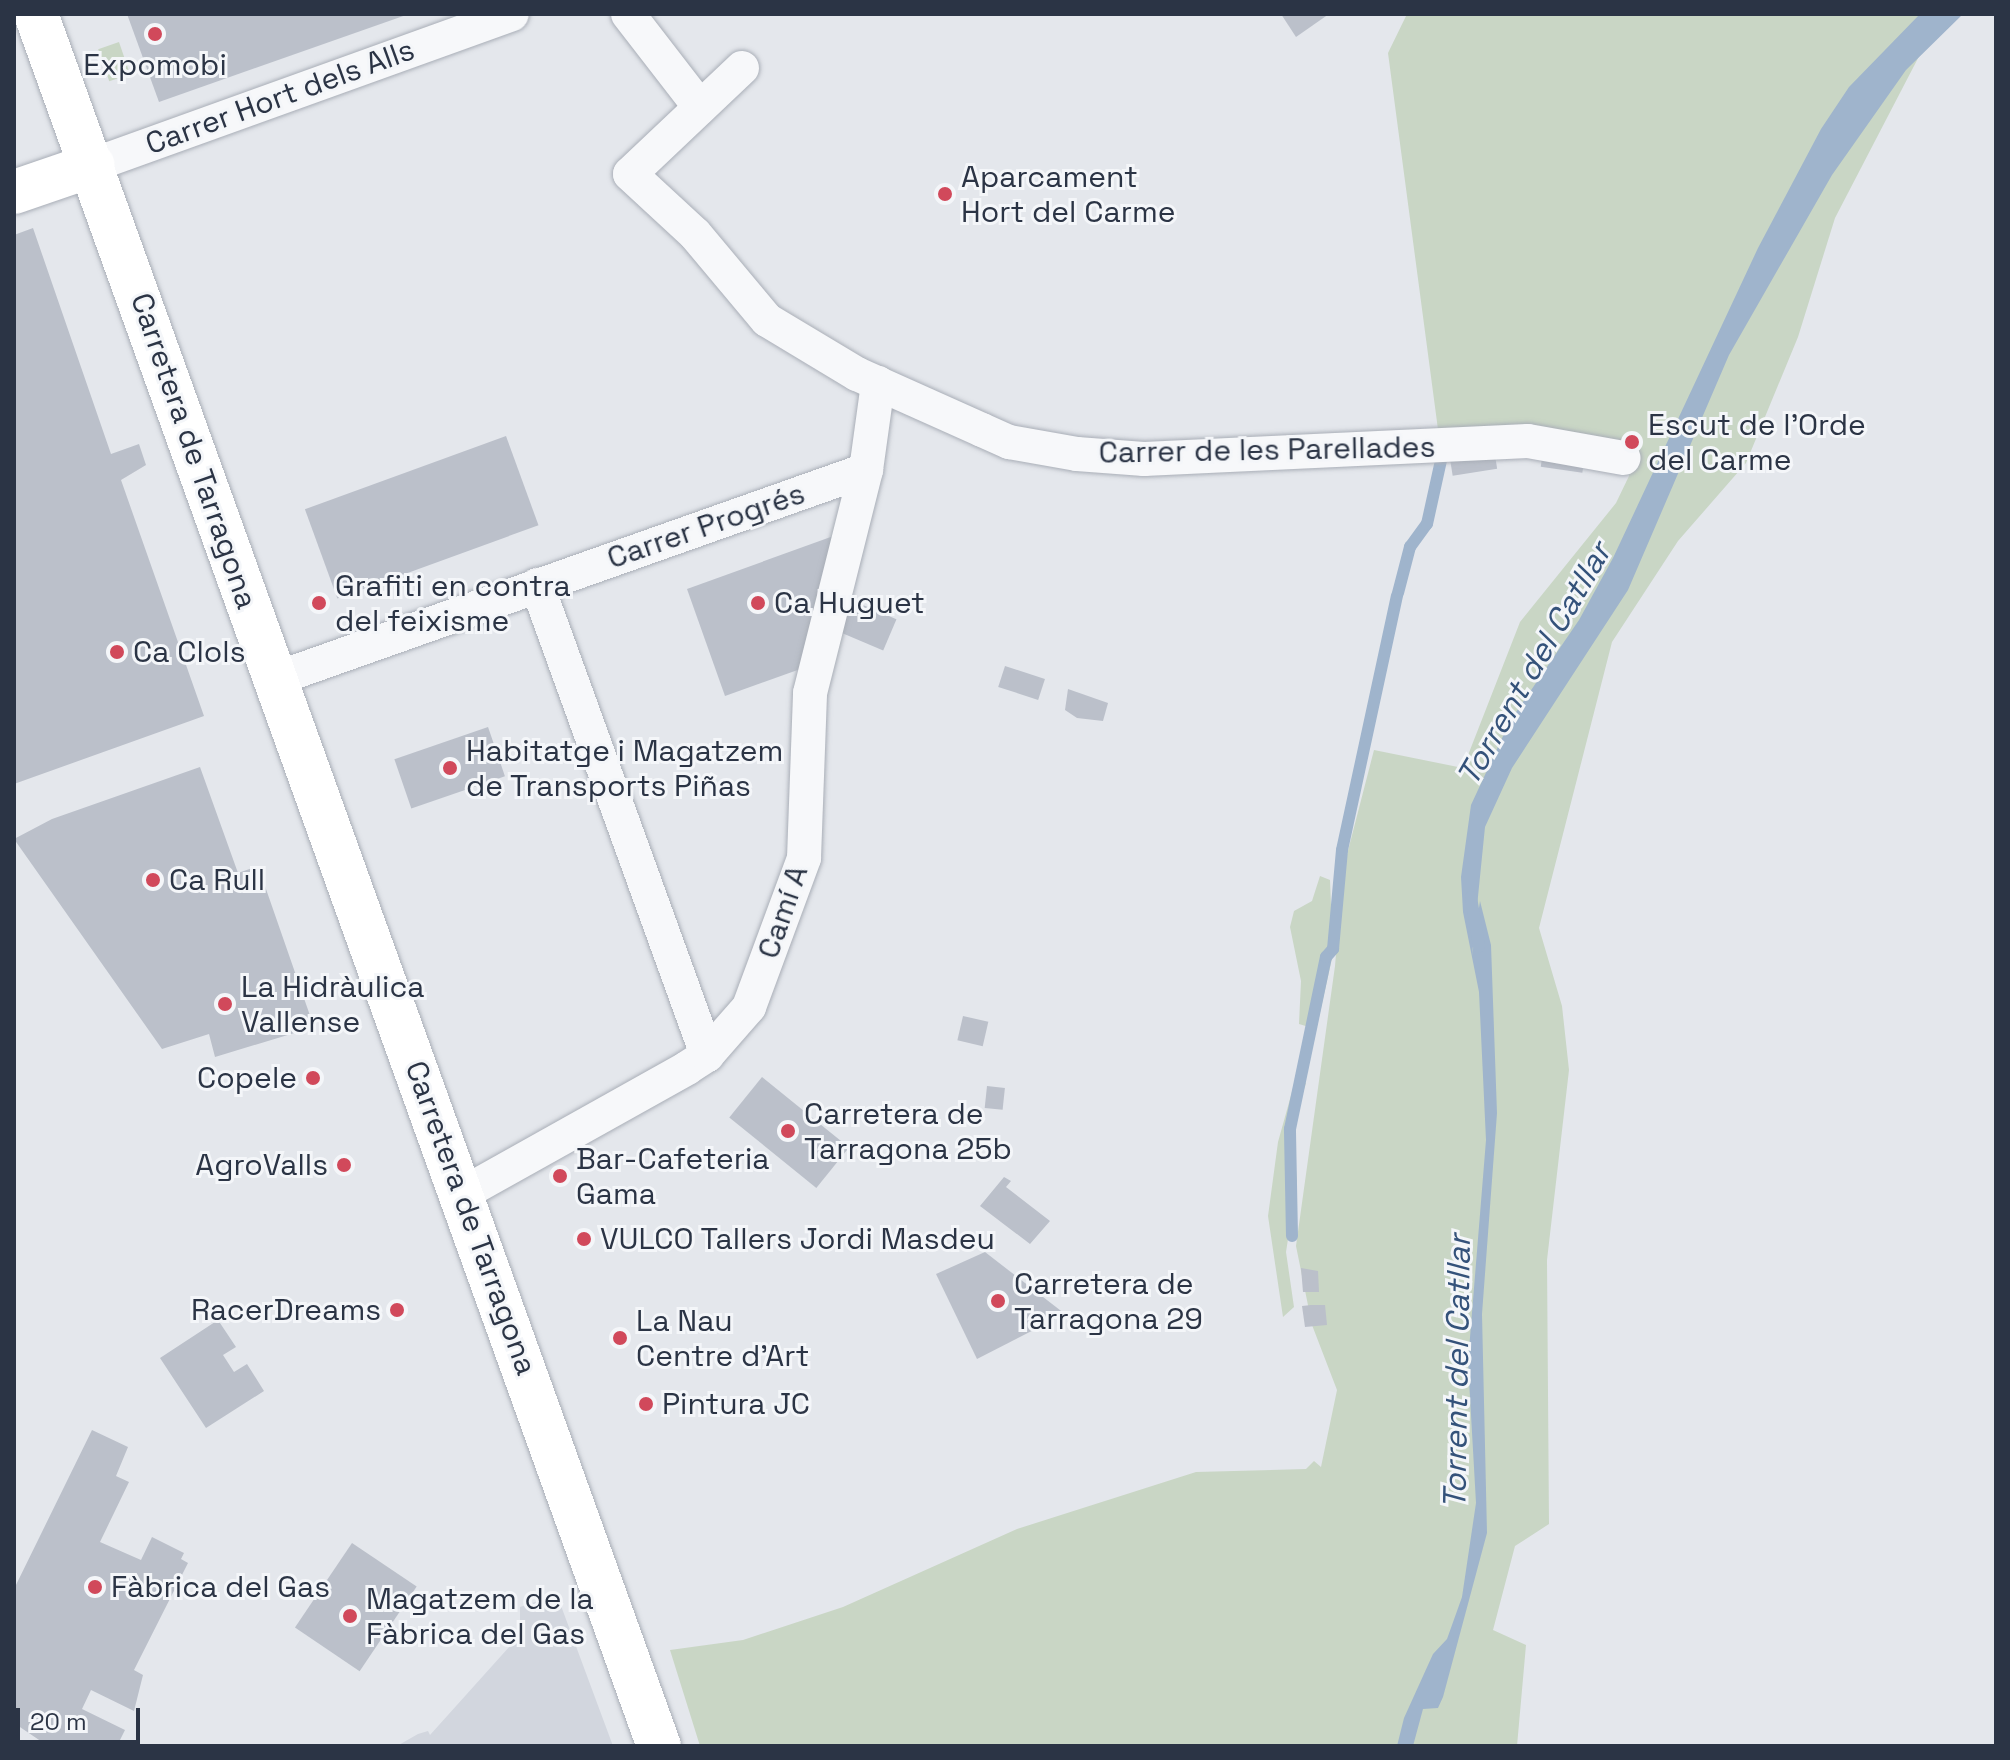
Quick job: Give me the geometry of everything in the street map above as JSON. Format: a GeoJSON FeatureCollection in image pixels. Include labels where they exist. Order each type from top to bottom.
{"type":"FeatureCollection","features":[{"type":"Feature","properties":{"kind":"main road","name":"Carretera de Tarragona"},"geometry":{"type":"LineString","coordinates":[[36,14],[93,165],[659,1746]]}},
{"type":"Feature","properties":{"kind":"main road"},"geometry":{"type":"LineString","coordinates":[[14,192],[93,165]]}},
{"type":"Feature","properties":{"kind":"street"},"geometry":{"type":"LineString","coordinates":[[628,14],[700,107]]}},
{"type":"Feature","properties":{"kind":"street","name":"Carrer Hort dels Alls"},"geometry":{"type":"LineString","coordinates":[[93,165],[490,17]]}},
{"type":"Feature","properties":{"kind":"street","name":"Carrer de les Parellades"},"geometry":{"type":"LineString","coordinates":[[742,68],[630,174],[695,234],[767,320],[878,383],[1009,442],[1077,454],[1144,459],[1528,441],[1623,458]]}},
{"type":"Feature","properties":{"kind":"street","name":"Camí A"},"geometry":{"type":"LineString","coordinates":[[462,1194],[584,1131],[707,1055],[749,1007],[804,858],[810,693],[866,470],[878,383]]}},
{"type":"Feature","properties":{"kind":"street","name":"Carrer Progrés"},"geometry":{"type":"LineString","coordinates":[[275,679],[866,470]]}},
{"type":"Feature","properties":{"kind":"street"},"geometry":{"type":"LineString","coordinates":[[537,585],[707,1055]]}},
{"type":"Feature","properties":{"kind":"shaded area"},"geometry":{"type":"Polygon","coordinates":[[[557,1595],[613,1746],[397,1746],[418,1734],[428,1731],[430,1735],[520,1635],[520,1607],[557,1595]]]}},
{"type":"Feature","properties":{"kind":"green space"},"geometry":{"type":"Polygon","coordinates":[[[1407,14],[1941,14],[1835,218],[1798,337],[1746,463],[1678,541],[1612,642],[1539,928],[1562,1006],[1569,1070],[1547,1260],[1549,1524],[1515,1546],[1493,1630],[1526,1645],[1517,1746],[700,1746],[670,1650],[743,1640],[843,1607],[1017,1529],[1196,1472],[1306,1469],[1314,1461],[1321,1467],[1337,1390],[1312,1325],[1296,1246],[1335,966],[1343,870],[1374,750],[1463,768],[1520,622],[1616,503],[1629,476],[1630,450],[1439,437],[1388,53],[1407,14]]]}},
{"type":"Feature","properties":{"kind":"green space"},"geometry":{"type":"Polygon","coordinates":[[[119,42],[130,74],[109,81],[98,49],[119,42]]]}},
{"type":"Feature","properties":{"kind":"green space"},"geometry":{"type":"Polygon","coordinates":[[[1320,876],[1330,880],[1333,954],[1317,1026],[1309,1027],[1299,1024],[1301,981],[1290,927],[1294,911],[1312,901],[1320,876]]]}},
{"type":"Feature","properties":{"kind":"green space"},"geometry":{"type":"Polygon","coordinates":[[[1295,1081],[1306,1083],[1292,1125],[1297,1181],[1286,1252],[1294,1307],[1283,1317],[1268,1216],[1278,1142],[1295,1081]]]}},
{"type":"Feature","properties":{"kind":"water"},"geometry":{"type":"Polygon","coordinates":[[[1920,14],[1963,14],[1906,70],[1832,175],[1729,355],[1628,590],[1512,768],[1485,827],[1472,956],[1480,901],[1491,945],[1497,1113],[1482,1314],[1487,1533],[1443,1697],[1438,1708],[1423,1709],[1413,1746],[1397,1746],[1404,1718],[1433,1654],[1447,1639],[1462,1597],[1476,1503],[1468,1362],[1486,1140],[1479,992],[1463,912],[1461,877],[1471,805],[1510,721],[1579,620],[1613,558],[1758,248],[1821,129],[1849,87],[1920,14]]]}},
{"type":"Feature","properties":{"kind":"building"},"geometry":{"type":"Polygon","coordinates":[[[127,14],[409,14],[159,102],[127,14]]]}},
{"type":"Feature","properties":{"kind":"building"},"geometry":{"type":"Polygon","coordinates":[[[1281,14],[1329,14],[1296,37],[1281,14]]]}},
{"type":"Feature","properties":{"kind":"building"},"geometry":{"type":"Polygon","coordinates":[[[33,228],[111,454],[139,444],[146,465],[121,480],[204,716],[14,784],[14,235],[33,228]]]}},
{"type":"Feature","properties":{"kind":"building"},"geometry":{"type":"Polygon","coordinates":[[[506,436],[538,525],[337,598],[305,509],[506,436]]]}},
{"type":"Feature","properties":{"kind":"building"},"geometry":{"type":"Polygon","coordinates":[[[1494,449],[1497,469],[1453,476],[1450,456],[1494,449]]]}},
{"type":"Feature","properties":{"kind":"building"},"geometry":{"type":"Polygon","coordinates":[[[1543,451],[1585,457],[1582,473],[1541,467],[1543,451]]]}},
{"type":"Feature","properties":{"kind":"building","name":"Ca Huguet"},"geometry":{"type":"Polygon","coordinates":[[[839,534],[806,667],[725,696],[687,589],[839,534]]]}},
{"type":"Feature","properties":{"kind":"building"},"geometry":{"type":"Polygon","coordinates":[[[844,597],[896,619],[883,651],[831,628],[844,597]]]}},
{"type":"Feature","properties":{"kind":"building"},"geometry":{"type":"Polygon","coordinates":[[[1005,666],[1045,679],[1038,700],[998,687],[1005,666]]]}},
{"type":"Feature","properties":{"kind":"building"},"geometry":{"type":"Polygon","coordinates":[[[1068,689],[1108,703],[1103,721],[1077,718],[1065,710],[1068,689]]]}},
{"type":"Feature","properties":{"kind":"building","name":"Habitatge i Magatzem de Transports Piñas"},"geometry":{"type":"Polygon","coordinates":[[[488,727],[505,776],[411,808],[394,759],[488,727]]]}},
{"type":"Feature","properties":{"kind":"building","name":"Ca Rull"},"geometry":{"type":"Polygon","coordinates":[[[200,767],[238,873],[258,866],[314,1027],[215,1057],[209,1034],[162,1049],[14,839],[52,819],[200,767]]]}},
{"type":"Feature","properties":{"kind":"building"},"geometry":{"type":"Polygon","coordinates":[[[963,1016],[988,1022],[983,1046],[957,1040],[963,1016]]]}},
{"type":"Feature","properties":{"kind":"building","name":"Carretera de Tarragona 25b"},"geometry":{"type":"Polygon","coordinates":[[[762,1077],[849,1147],[816,1188],[729,1117],[762,1077]]]}},
{"type":"Feature","properties":{"kind":"building"},"geometry":{"type":"Polygon","coordinates":[[[987,1086],[1005,1088],[1003,1110],[985,1108],[987,1086]]]}},
{"type":"Feature","properties":{"kind":"building"},"geometry":{"type":"Polygon","coordinates":[[[1004,1177],[1011,1181],[1006,1187],[1050,1221],[1030,1244],[980,1206],[1004,1177]]]}},
{"type":"Feature","properties":{"kind":"building","name":"Carretera de Tarragona 29"},"geometry":{"type":"Polygon","coordinates":[[[985,1252],[1065,1314],[977,1359],[936,1274],[985,1252]]]}},
{"type":"Feature","properties":{"kind":"building"},"geometry":{"type":"Polygon","coordinates":[[[1301,1268],[1318,1271],[1319,1292],[1303,1292],[1301,1268]]]}},
{"type":"Feature","properties":{"kind":"building"},"geometry":{"type":"Polygon","coordinates":[[[1325,1305],[1327,1325],[1305,1327],[1302,1306],[1325,1305]]]}},
{"type":"Feature","properties":{"kind":"building"},"geometry":{"type":"Polygon","coordinates":[[[218,1320],[236,1347],[223,1355],[234,1372],[247,1364],[264,1391],[206,1428],[160,1358],[218,1320]]]}},
{"type":"Feature","properties":{"kind":"building","name":"Fàbrica del Gas"},"geometry":{"type":"Polygon","coordinates":[[[92,1430],[128,1447],[116,1476],[129,1482],[100,1542],[141,1560],[152,1537],[184,1553],[181,1559],[188,1563],[134,1670],[143,1675],[134,1711],[91,1690],[82,1709],[125,1730],[117,1746],[48,1746],[14,1723],[14,1589],[92,1430]]]}},
{"type":"Feature","properties":{"kind":"building","name":"Magatzem de la Fàbrica del Gas"},"geometry":{"type":"Polygon","coordinates":[[[352,1543],[417,1587],[360,1671],[295,1628],[352,1543]]]}},
{"type":"Feature","properties":{"kind":"waterway"},"geometry":{"type":"LineString","coordinates":[[1398,593],[1410,547],[1427,524],[1443,451]]}},
{"type":"Feature","properties":{"kind":"waterway"},"geometry":{"type":"LineString","coordinates":[[1292,1236],[1290,1129],[1326,957],[1333,949],[1342,850],[1397,596]]}},
{"type":"Feature","properties":{"kind":"waterway","name":"Torrent del Catllar"},"geometry":{"type":"LineString","coordinates":[[1471,897],[1479,946]]}},
{"type":"Feature","properties":{"kind":"place","name":"Expomobi"},"geometry":{"type":"Point","coordinates":[155,34]}},
{"type":"Feature","properties":{"kind":"place","name":"Aparcament Hort del Carme"},"geometry":{"type":"Point","coordinates":[945,194]}},
{"type":"Feature","properties":{"kind":"place","name":"Escut de l'Orde del Carme"},"geometry":{"type":"Point","coordinates":[1632,442]}},
{"type":"Feature","properties":{"kind":"place","name":"Grafiti en contra del feixisme"},"geometry":{"type":"Point","coordinates":[319,603]}},
{"type":"Feature","properties":{"kind":"place","name":"Ca Huguet"},"geometry":{"type":"Point","coordinates":[758,603]}},
{"type":"Feature","properties":{"kind":"place","name":"Ca Clols"},"geometry":{"type":"Point","coordinates":[117,652]}},
{"type":"Feature","properties":{"kind":"place","name":"Habitatge i Magatzem de Transports Piñas"},"geometry":{"type":"Point","coordinates":[450,768]}},
{"type":"Feature","properties":{"kind":"place","name":"Ca Rull"},"geometry":{"type":"Point","coordinates":[153,880]}},
{"type":"Feature","properties":{"kind":"place","name":"La Hidràulica Vallense"},"geometry":{"type":"Point","coordinates":[225,1004]}},
{"type":"Feature","properties":{"kind":"place","name":"Copele"},"geometry":{"type":"Point","coordinates":[313,1078]}},
{"type":"Feature","properties":{"kind":"place","name":"Carretera de Tarragona 25b"},"geometry":{"type":"Point","coordinates":[788,1131]}},
{"type":"Feature","properties":{"kind":"place","name":"AgroValls"},"geometry":{"type":"Point","coordinates":[344,1165]}},
{"type":"Feature","properties":{"kind":"place","name":"Bar-Cafeteria Gama"},"geometry":{"type":"Point","coordinates":[560,1176]}},
{"type":"Feature","properties":{"kind":"place","name":"VULCO Tallers Jordi Masdeu"},"geometry":{"type":"Point","coordinates":[584,1239]}},
{"type":"Feature","properties":{"kind":"place","name":"Carretera de Tarragona 29"},"geometry":{"type":"Point","coordinates":[998,1301]}},
{"type":"Feature","properties":{"kind":"place","name":"RacerDreams"},"geometry":{"type":"Point","coordinates":[397,1310]}},
{"type":"Feature","properties":{"kind":"place","name":"La Nau Centre d'Art"},"geometry":{"type":"Point","coordinates":[620,1338]}},
{"type":"Feature","properties":{"kind":"place","name":"Pintura JC"},"geometry":{"type":"Point","coordinates":[646,1404]}},
{"type":"Feature","properties":{"kind":"place","name":"Fàbrica del Gas"},"geometry":{"type":"Point","coordinates":[95,1587]}},
{"type":"Feature","properties":{"kind":"place","name":"Magatzem de la Fàbrica del Gas"},"geometry":{"type":"Point","coordinates":[350,1616]}}]}
